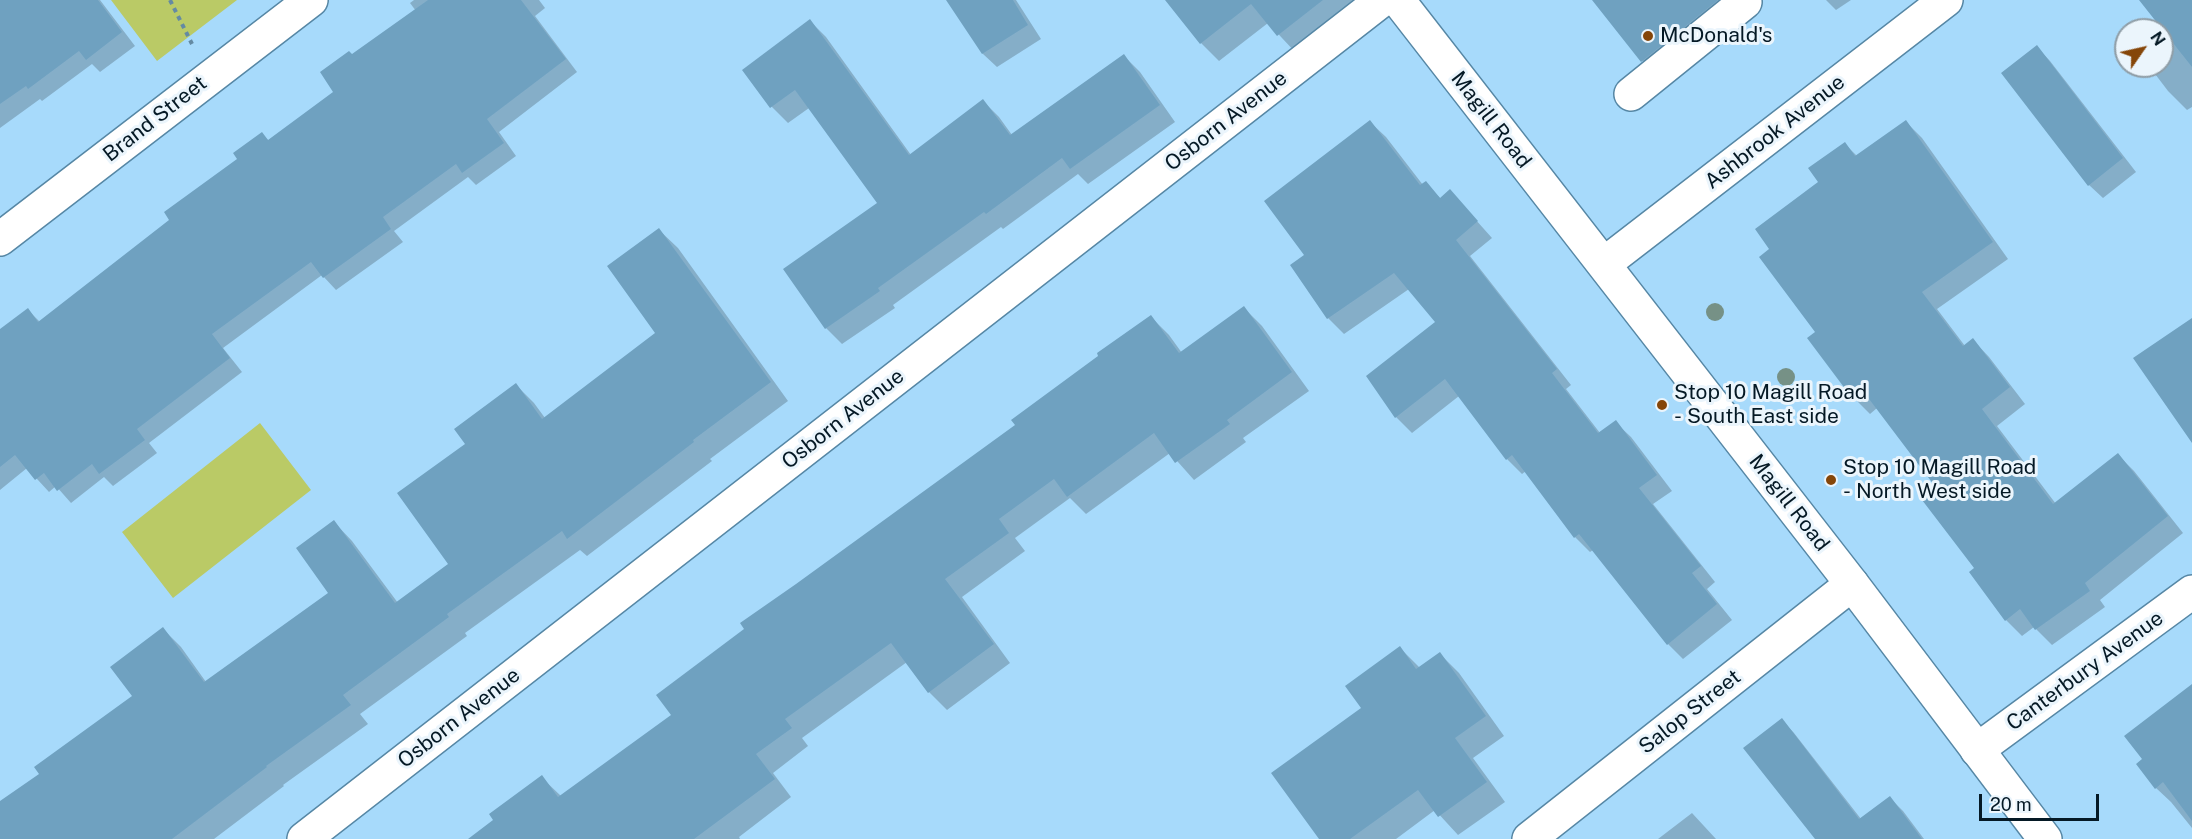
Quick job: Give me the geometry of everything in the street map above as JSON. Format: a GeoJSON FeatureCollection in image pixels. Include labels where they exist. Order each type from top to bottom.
{"type":"FeatureCollection","features":[{"type":"Feature","properties":{"kind":"street","name":"Brand Street"},"geometry":{"type":"LineString","coordinates":[[0,239],[311,0]]}},
{"type":"Feature","properties":{"kind":"street","name":"Osborn Avenue"},"geometry":{"type":"LineString","coordinates":[[304,839],[1382,0]]}},
{"type":"Feature","properties":{"kind":"street","name":"Magill Road"},"geometry":{"type":"LineString","coordinates":[[1398,0],[1852,584],[2045,839]]}},
{"type":"Feature","properties":{"kind":"street"},"geometry":{"type":"LineString","coordinates":[[1631,94],[1745,2],[1743,0]]}},
{"type":"Feature","properties":{"kind":"street","name":"Ashbrook Avenue"},"geometry":{"type":"LineString","coordinates":[[1604,264],[1946,0]]}},
{"type":"Feature","properties":{"kind":"street","name":"Salop Street"},"geometry":{"type":"LineString","coordinates":[[1529,839],[1852,584]]}},
{"type":"Feature","properties":{"kind":"street","name":"Canterbury Avenue"},"geometry":{"type":"LineString","coordinates":[[1977,750],[2192,592]]}},
{"type":"Feature","properties":{"kind":"path"},"geometry":{"type":"LineString","coordinates":[[170,0],[189,41],[215,73]]}},
{"type":"Feature","properties":{"kind":"green space"},"geometry":{"type":"Polygon","coordinates":[[[111,0],[237,0],[157,61],[111,0]]]}},
{"type":"Feature","properties":{"kind":"green space"},"geometry":{"type":"Polygon","coordinates":[[[260,423],[311,490],[173,598],[122,532],[260,423]]]}},
{"type":"Feature","properties":{"kind":"building"},"geometry":{"type":"Polygon","coordinates":[[[0,0],[98,0],[122,32],[86,60],[79,51],[28,89],[26,86],[0,104],[0,0]]]}},
{"type":"Feature","properties":{"kind":"building"},"geometry":{"type":"Polygon","coordinates":[[[428,0],[521,0],[566,59],[487,119],[504,143],[462,173],[456,164],[383,217],[391,229],[323,278],[311,262],[212,334],[230,358],[137,429],[145,440],[99,474],[92,464],[57,491],[44,473],[35,480],[15,455],[0,467],[0,329],[28,308],[38,322],[169,220],[164,212],[237,159],[233,153],[262,132],[268,140],[333,92],[320,72],[349,51],[352,54],[428,0]]]}},
{"type":"Feature","properties":{"kind":"building"},"geometry":{"type":"Polygon","coordinates":[[[946,0],[1013,0],[1028,25],[982,54],[946,0]]]}},
{"type":"Feature","properties":{"kind":"building"},"geometry":{"type":"Polygon","coordinates":[[[1165,0],[1323,0],[1277,36],[1251,4],[1200,44],[1165,0]]]}},
{"type":"Feature","properties":{"kind":"building","name":"McDonald's"},"geometry":{"type":"Polygon","coordinates":[[[1592,0],[1718,0],[1641,62],[1592,0]]]}},
{"type":"Feature","properties":{"kind":"building"},"geometry":{"type":"Polygon","coordinates":[[[2139,0],[2192,0],[2192,67],[2174,44],[2174,18],[2153,18],[2139,0]]]}},
{"type":"Feature","properties":{"kind":"building"},"geometry":{"type":"Polygon","coordinates":[[[810,19],[909,155],[983,99],[1010,135],[1124,54],[1160,105],[1070,169],[1062,158],[986,214],[984,212],[878,288],[880,291],[825,329],[783,269],[877,203],[795,90],[770,108],[742,70],[810,19]]]}},
{"type":"Feature","properties":{"kind":"building"},"geometry":{"type":"Polygon","coordinates":[[[2037,45],[2123,158],[2088,186],[2001,73],[2037,45]]]}},
{"type":"Feature","properties":{"kind":"building"},"geometry":{"type":"Polygon","coordinates":[[[1370,120],[1420,185],[1426,181],[1440,198],[1450,189],[1478,221],[1456,240],[1557,369],[1552,373],[1598,433],[1616,420],[1657,475],[1639,488],[1701,566],[1692,573],[1717,604],[1667,645],[1579,534],[1574,538],[1512,455],[1506,460],[1445,379],[1395,418],[1366,376],[1435,322],[1394,273],[1327,319],[1290,265],[1304,255],[1264,201],[1370,120]]]}},
{"type":"Feature","properties":{"kind":"building"},"geometry":{"type":"Polygon","coordinates":[[[1906,120],[1993,242],[1922,292],[1963,346],[1973,338],[2010,387],[1982,409],[2053,504],[2118,453],[2168,516],[2085,583],[2090,591],[2035,630],[2020,609],[2005,621],[1969,572],[1974,568],[1919,496],[1934,485],[1863,391],[1852,398],[1807,338],[1815,332],[1759,257],[1769,249],[1755,229],[1818,182],[1808,168],[1845,142],[1855,156],[1906,120]]]}},
{"type":"Feature","properties":{"kind":"building"},"geometry":{"type":"Polygon","coordinates":[[[659,228],[771,382],[567,539],[562,531],[447,614],[449,617],[343,695],[351,705],[266,766],[172,839],[0,839],[0,801],[39,774],[34,767],[132,696],[110,667],[163,627],[204,682],[328,593],[296,548],[334,520],[395,603],[448,564],[397,493],[465,444],[454,429],[516,383],[542,419],[655,333],[607,266],[659,228]]]}},
{"type":"Feature","properties":{"kind":"building"},"geometry":{"type":"Polygon","coordinates":[[[1244,306],[1292,372],[1227,420],[1230,424],[1175,463],[1154,433],[1067,497],[1054,479],[999,519],[1009,533],[945,579],[994,644],[928,693],[891,643],[785,719],[792,728],[756,754],[775,779],[694,839],[468,839],[493,820],[489,814],[542,775],[558,797],[671,715],[656,695],[744,629],[740,623],[1015,425],[1011,420],[1098,356],[1097,353],[1151,315],[1179,353],[1244,306]]]}},
{"type":"Feature","properties":{"kind":"building"},"geometry":{"type":"Polygon","coordinates":[[[2192,318],[2192,443],[2133,358],[2192,318]]]}},
{"type":"Feature","properties":{"kind":"building"},"geometry":{"type":"Polygon","coordinates":[[[1400,646],[1416,669],[1440,652],[1486,716],[1455,738],[1487,782],[1438,817],[1418,790],[1350,839],[1319,839],[1271,773],[1361,708],[1345,686],[1400,646]]]}},
{"type":"Feature","properties":{"kind":"building"},"geometry":{"type":"Polygon","coordinates":[[[2192,684],[2192,821],[2163,782],[2155,789],[2136,764],[2142,759],[2124,736],[2192,684]]]}},
{"type":"Feature","properties":{"kind":"building"},"geometry":{"type":"Polygon","coordinates":[[[1782,718],[1859,819],[1890,796],[1922,839],[1815,839],[1743,748],[1782,718]]]}},
{"type":"Feature","properties":{"kind":"place","name":"McDonald's"},"geometry":{"type":"Point","coordinates":[1648,36]}},
{"type":"Feature","properties":{"kind":"place","name":"Stop 10 Magill Road - South East side"},"geometry":{"type":"Point","coordinates":[1662,405]}},
{"type":"Feature","properties":{"kind":"place","name":"Stop 10 Magill Road - North West side"},"geometry":{"type":"Point","coordinates":[1831,480]}}]}
